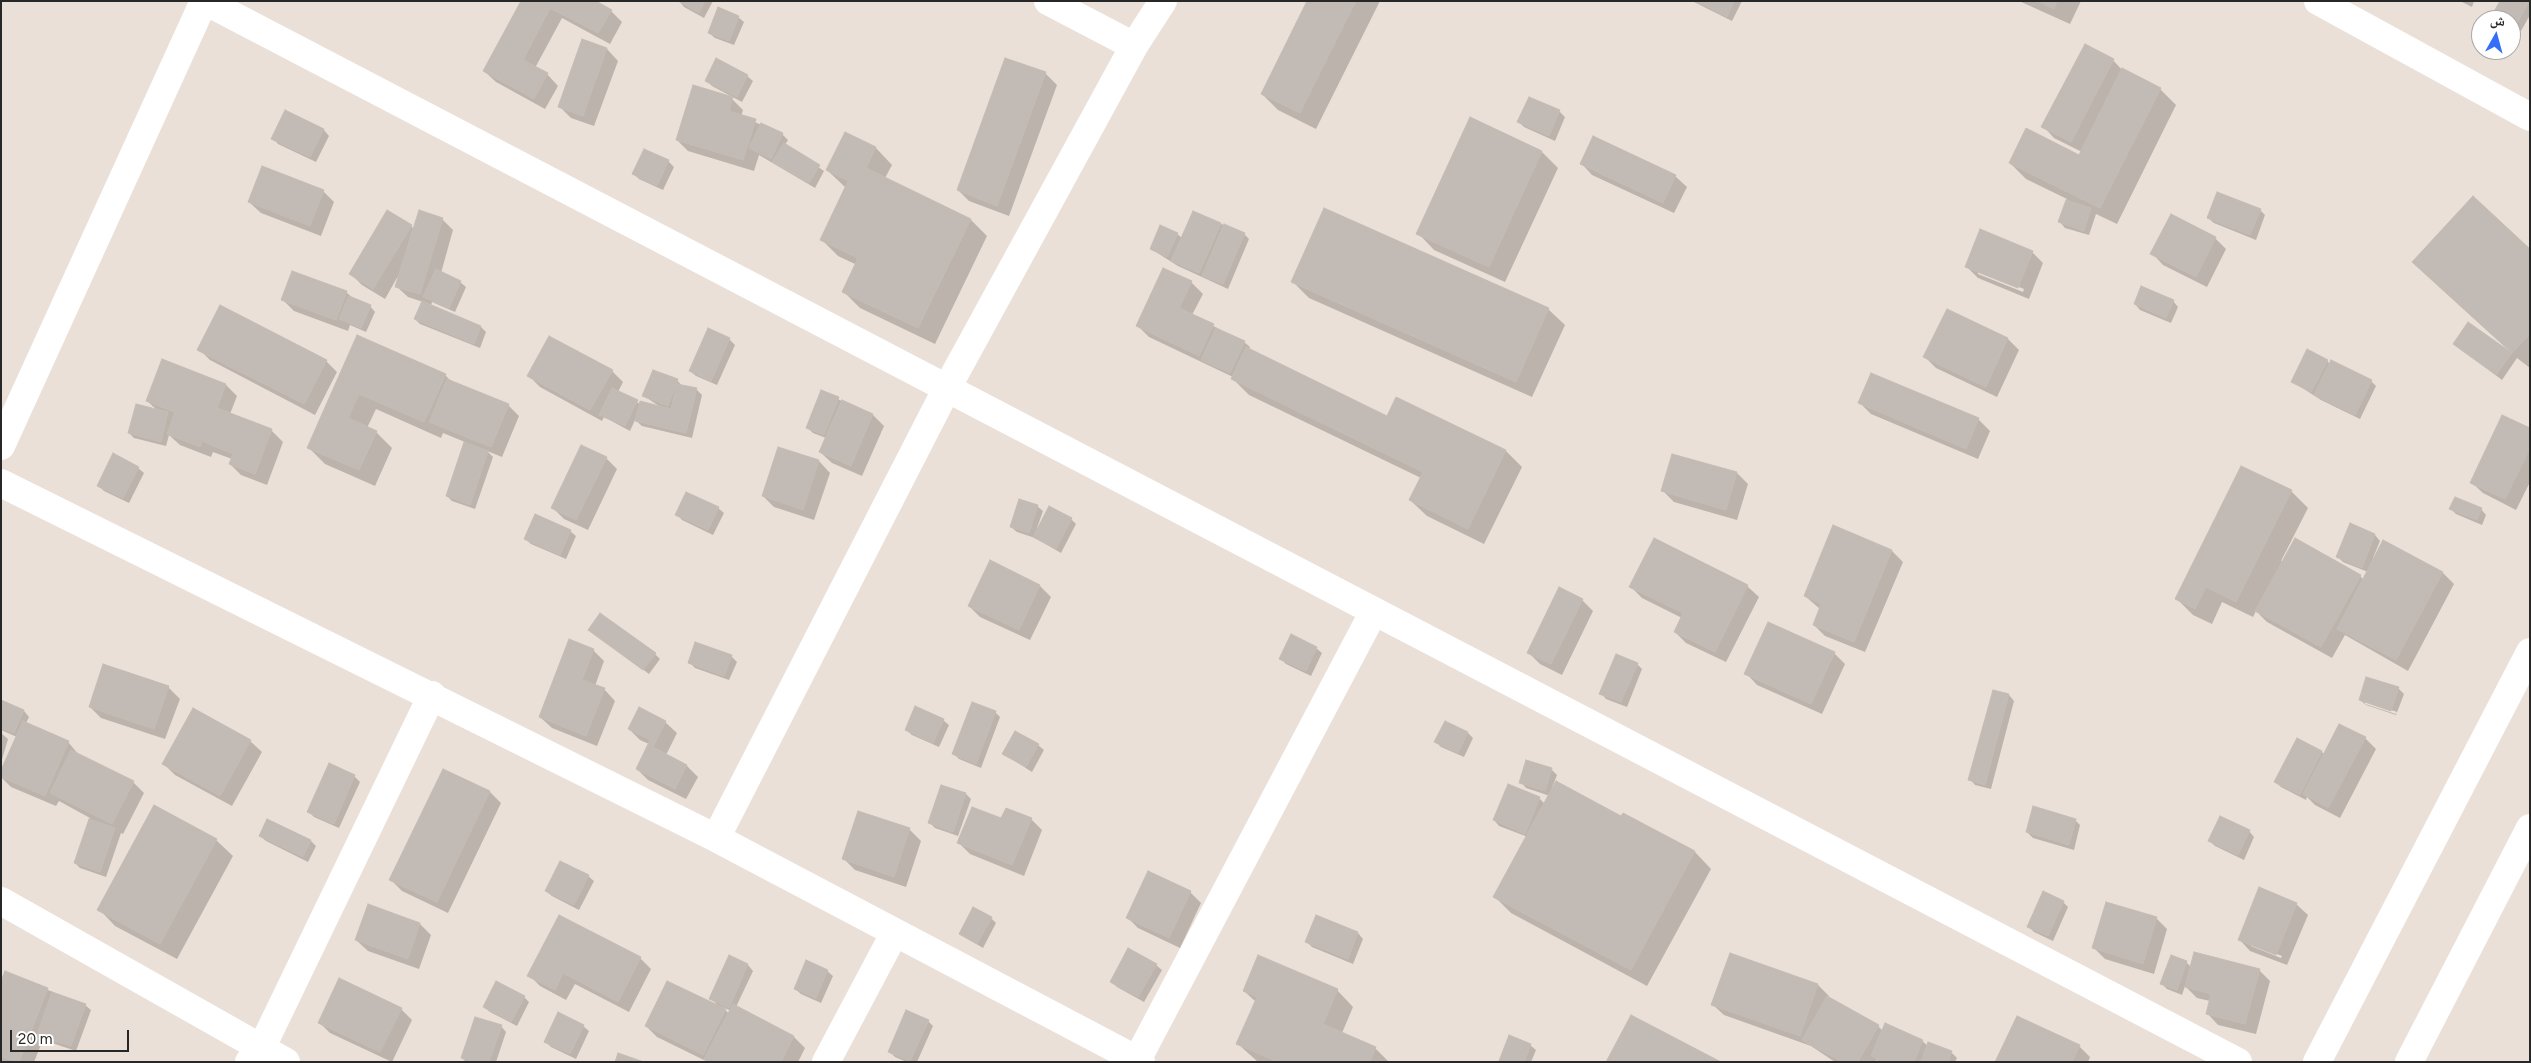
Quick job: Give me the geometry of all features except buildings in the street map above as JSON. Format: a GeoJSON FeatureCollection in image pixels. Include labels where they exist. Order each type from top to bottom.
{"type":"FeatureCollection","features":[{"type":"Feature","properties":{"kind":"street"},"geometry":{"type":"LineString","coordinates":[[1,446],[205,1],[2238,1062]]}},
{"type":"Feature","properties":{"kind":"street"},"geometry":{"type":"LineString","coordinates":[[1048,1],[1134,46]]}},
{"type":"Feature","properties":{"kind":"street"},"geometry":{"type":"LineString","coordinates":[[716,838],[947,388],[1134,46],[1163,1]]}},
{"type":"Feature","properties":{"kind":"street"},"geometry":{"type":"LineString","coordinates":[[2318,1],[2530,117]]}},
{"type":"Feature","properties":{"kind":"street"},"geometry":{"type":"LineString","coordinates":[[1,482],[716,838],[1139,1061],[1374,611]]}},
{"type":"Feature","properties":{"kind":"street"},"geometry":{"type":"LineString","coordinates":[[2317,1062],[2530,652]]}},
{"type":"Feature","properties":{"kind":"street"},"geometry":{"type":"LineString","coordinates":[[255,1055],[432,696]]}},
{"type":"Feature","properties":{"kind":"street"},"geometry":{"type":"LineString","coordinates":[[2409,1062],[2528,837]]}},
{"type":"Feature","properties":{"kind":"street"},"geometry":{"type":"LineString","coordinates":[[1,901],[255,1055],[286,1062]]}},
{"type":"Feature","properties":{"kind":"street"},"geometry":{"type":"LineString","coordinates":[[826,1062],[895,932]]}}]}
